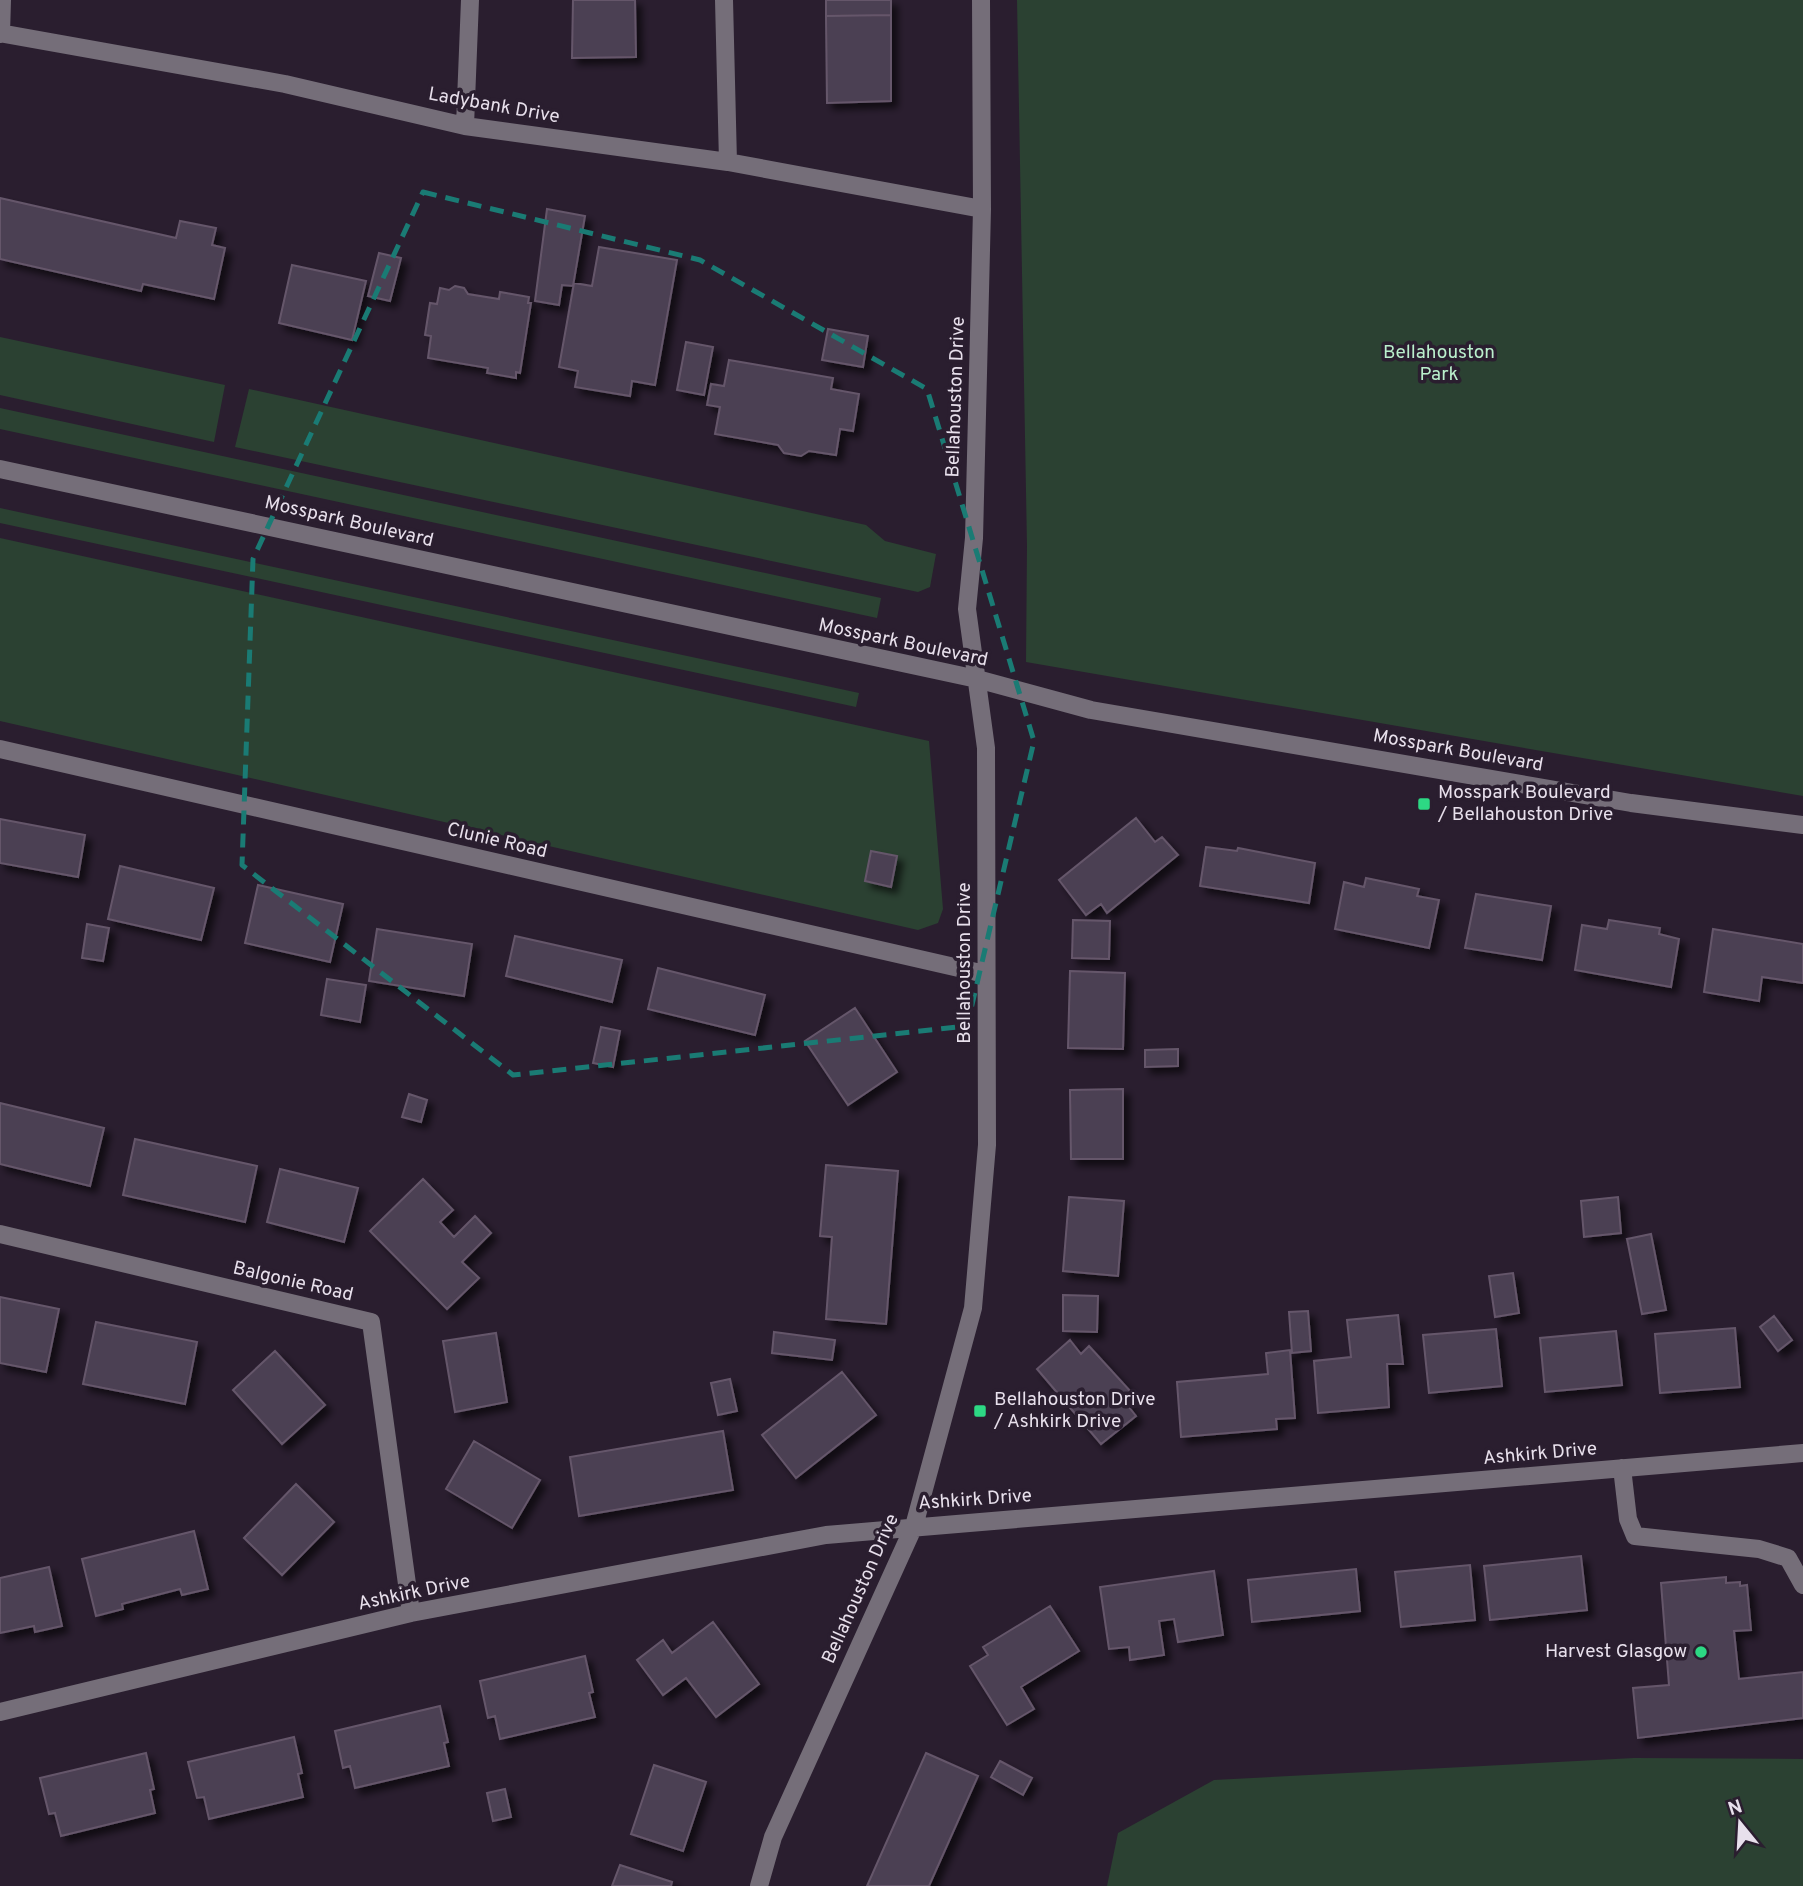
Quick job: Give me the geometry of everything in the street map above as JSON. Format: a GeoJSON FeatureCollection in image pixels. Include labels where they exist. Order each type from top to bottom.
{"type":"FeatureCollection","features":[{"type":"Feature","properties":{"kind":"street"},"geometry":{"type":"LineString","coordinates":[[1,34],[2,0]]}},
{"type":"Feature","properties":{"kind":"street"},"geometry":{"type":"LineString","coordinates":[[465,126],[470,0]]}},
{"type":"Feature","properties":{"kind":"street"},"geometry":{"type":"LineString","coordinates":[[724,0],[728,162]]}},
{"type":"Feature","properties":{"kind":"street","name":"Bellahouston Drive"},"geometry":{"type":"LineString","coordinates":[[759,1886],[773,1837],[914,1526],[973,1308],[987,1145],[986,748],[967,609],[974,538],[982,209],[981,0]]}},
{"type":"Feature","properties":{"kind":"street","name":"Ladybank Drive"},"geometry":{"type":"LineString","coordinates":[[1,34],[285,84],[465,126],[728,162],[982,209]]}},
{"type":"Feature","properties":{"kind":"street","name":"Mosspark Boulevard"},"geometry":{"type":"LineString","coordinates":[[0,469],[977,679],[1091,710],[1631,803],[1803,825]]}},
{"type":"Feature","properties":{"kind":"street","name":"Clunie Road"},"geometry":{"type":"LineString","coordinates":[[0,749],[985,974]]}},
{"type":"Feature","properties":{"kind":"street","name":"Balgonie Road"},"geometry":{"type":"LineString","coordinates":[[0,1234],[371,1322],[411,1613]]}},
{"type":"Feature","properties":{"kind":"street","name":"Ashkirk Drive"},"geometry":{"type":"LineString","coordinates":[[0,1712],[411,1613],[827,1535],[1803,1453]]}},
{"type":"Feature","properties":{"kind":"street"},"geometry":{"type":"LineString","coordinates":[[1622,1468],[1628,1519],[1635,1536],[1759,1549],[1788,1558],[1803,1585]]}},
{"type":"Feature","properties":{"kind":"highlighted area"},"geometry":{"type":"Polygon","coordinates":[[[423,192],[700,260],[927,389],[1034,741],[967,1026],[513,1075],[242,865],[253,559],[423,192]]]}},
{"type":"Feature","properties":{"kind":"green space","name":"Bellahouston Park"},"geometry":{"type":"Polygon","coordinates":[[[1017,0],[1803,0],[1803,796],[1026,662],[1027,546],[1017,0]]]}},
{"type":"Feature","properties":{"kind":"green space"},"geometry":{"type":"Polygon","coordinates":[[[0,337],[225,385],[214,442],[0,395],[0,337]]]}},
{"type":"Feature","properties":{"kind":"green space"},"geometry":{"type":"Polygon","coordinates":[[[249,389],[866,525],[885,541],[936,554],[930,587],[918,592],[235,447],[249,389]]]}},
{"type":"Feature","properties":{"kind":"green space"},"geometry":{"type":"Polygon","coordinates":[[[0,408],[881,598],[877,618],[0,429],[0,408]]]}},
{"type":"Feature","properties":{"kind":"green space"},"geometry":{"type":"Polygon","coordinates":[[[0,508],[859,693],[856,707],[0,523],[0,508]]]}},
{"type":"Feature","properties":{"kind":"green space"},"geometry":{"type":"Polygon","coordinates":[[[0,538],[929,741],[943,909],[938,923],[918,930],[0,721],[0,538]]]}},
{"type":"Feature","properties":{"kind":"green space"},"geometry":{"type":"Polygon","coordinates":[[[1634,1758],[1803,1759],[1803,1886],[1107,1886],[1118,1833],[1214,1780],[1634,1758]]]}},
{"type":"Feature","properties":{"kind":"building"},"geometry":{"type":"Polygon","coordinates":[[[573,0],[635,0],[636,57],[572,58],[573,0]]]}},
{"type":"Feature","properties":{"kind":"building"},"geometry":{"type":"Polygon","coordinates":[[[826,0],[891,0],[891,15],[826,16],[826,0]]]}},
{"type":"Feature","properties":{"kind":"building"},"geometry":{"type":"Polygon","coordinates":[[[891,15],[891,101],[827,103],[826,16],[891,15]]]}},
{"type":"Feature","properties":{"kind":"building"},"geometry":{"type":"Polygon","coordinates":[[[0,198],[176,238],[180,221],[216,228],[212,245],[225,248],[214,299],[143,284],[141,291],[0,259],[0,198]]]}},
{"type":"Feature","properties":{"kind":"building"},"geometry":{"type":"Polygon","coordinates":[[[547,209],[585,216],[573,286],[562,285],[559,305],[535,301],[547,209]]]}},
{"type":"Feature","properties":{"kind":"building"},"geometry":{"type":"Polygon","coordinates":[[[599,247],[677,260],[655,385],[632,381],[630,396],[575,387],[578,371],[559,367],[574,283],[592,286],[599,247]]]}},
{"type":"Feature","properties":{"kind":"building"},"geometry":{"type":"Polygon","coordinates":[[[379,253],[401,258],[390,301],[368,296],[379,253]]]}},
{"type":"Feature","properties":{"kind":"building"},"geometry":{"type":"Polygon","coordinates":[[[292,265],[366,281],[352,340],[279,323],[292,265]]]}},
{"type":"Feature","properties":{"kind":"building"},"geometry":{"type":"Polygon","coordinates":[[[455,286],[464,288],[468,294],[499,299],[500,292],[529,297],[528,303],[531,303],[520,373],[516,372],[516,378],[487,373],[488,368],[428,358],[431,336],[425,335],[430,303],[437,304],[440,288],[449,290],[455,286]]]}},
{"type":"Feature","properties":{"kind":"building"},"geometry":{"type":"Polygon","coordinates":[[[828,329],[868,336],[863,367],[822,360],[828,329]]]}},
{"type":"Feature","properties":{"kind":"building"},"geometry":{"type":"Polygon","coordinates":[[[686,342],[713,347],[704,395],[677,390],[686,342]]]}},
{"type":"Feature","properties":{"kind":"building"},"geometry":{"type":"Polygon","coordinates":[[[729,360],[833,378],[831,389],[859,394],[853,431],[840,429],[836,455],[809,451],[801,456],[784,453],[778,445],[715,434],[720,407],[707,405],[711,384],[724,386],[729,360]]]}},
{"type":"Feature","properties":{"kind":"building"},"geometry":{"type":"Polygon","coordinates":[[[1136,818],[1155,842],[1162,837],[1178,855],[1107,913],[1101,904],[1086,915],[1059,880],[1136,818]]]}},
{"type":"Feature","properties":{"kind":"building"},"geometry":{"type":"Polygon","coordinates":[[[0,819],[85,835],[78,877],[0,863],[0,819]]]}},
{"type":"Feature","properties":{"kind":"building"},"geometry":{"type":"Polygon","coordinates":[[[1206,847],[1237,851],[1238,848],[1315,863],[1309,903],[1200,886],[1206,847]]]}},
{"type":"Feature","properties":{"kind":"building"},"geometry":{"type":"Polygon","coordinates":[[[871,851],[897,856],[891,887],[865,881],[871,851]]]}},
{"type":"Feature","properties":{"kind":"building"},"geometry":{"type":"Polygon","coordinates":[[[120,866],[214,888],[201,940],[108,919],[120,866]]]}},
{"type":"Feature","properties":{"kind":"building"},"geometry":{"type":"Polygon","coordinates":[[[1366,878],[1419,889],[1417,896],[1439,900],[1429,948],[1335,929],[1344,882],[1364,887],[1366,878]]]}},
{"type":"Feature","properties":{"kind":"building"},"geometry":{"type":"Polygon","coordinates":[[[258,885],[343,904],[330,962],[245,943],[258,885]]]}},
{"type":"Feature","properties":{"kind":"building"},"geometry":{"type":"Polygon","coordinates":[[[1476,894],[1551,906],[1542,960],[1465,948],[1476,894]]]}},
{"type":"Feature","properties":{"kind":"building"},"geometry":{"type":"Polygon","coordinates":[[[1073,920],[1110,921],[1109,959],[1072,958],[1073,920]]]}},
{"type":"Feature","properties":{"kind":"building"},"geometry":{"type":"Polygon","coordinates":[[[1609,920],[1660,928],[1659,934],[1679,939],[1671,987],[1575,970],[1582,925],[1607,929],[1609,920]]]}},
{"type":"Feature","properties":{"kind":"building"},"geometry":{"type":"Polygon","coordinates":[[[87,924],[109,928],[103,961],[82,958],[87,924]]]}},
{"type":"Feature","properties":{"kind":"building"},"geometry":{"type":"Polygon","coordinates":[[[377,929],[472,944],[464,996],[369,981],[377,929]]]}},
{"type":"Feature","properties":{"kind":"building"},"geometry":{"type":"Polygon","coordinates":[[[1713,929],[1803,944],[1803,983],[1762,977],[1759,1001],[1704,992],[1713,929]]]}},
{"type":"Feature","properties":{"kind":"building"},"geometry":{"type":"Polygon","coordinates":[[[515,936],[622,960],[612,1002],[506,976],[515,936]]]}},
{"type":"Feature","properties":{"kind":"building"},"geometry":{"type":"Polygon","coordinates":[[[658,968],[765,995],[755,1035],[648,1009],[658,968]]]}},
{"type":"Feature","properties":{"kind":"building"},"geometry":{"type":"Polygon","coordinates":[[[1070,971],[1125,973],[1123,1049],[1068,1048],[1070,971]]]}},
{"type":"Feature","properties":{"kind":"building"},"geometry":{"type":"Polygon","coordinates":[[[327,979],[366,985],[360,1022],[321,1015],[327,979]]]}},
{"type":"Feature","properties":{"kind":"building"},"geometry":{"type":"Polygon","coordinates":[[[855,1008],[897,1072],[848,1105],[805,1041],[855,1008]]]}},
{"type":"Feature","properties":{"kind":"building"},"geometry":{"type":"Polygon","coordinates":[[[601,1027],[620,1031],[613,1067],[593,1063],[601,1027]]]}},
{"type":"Feature","properties":{"kind":"building"},"geometry":{"type":"Polygon","coordinates":[[[1178,1049],[1178,1066],[1145,1067],[1145,1050],[1178,1049]]]}},
{"type":"Feature","properties":{"kind":"building"},"geometry":{"type":"Polygon","coordinates":[[[1123,1089],[1123,1159],[1071,1159],[1070,1090],[1123,1089]]]}},
{"type":"Feature","properties":{"kind":"building"},"geometry":{"type":"Polygon","coordinates":[[[409,1094],[427,1100],[421,1122],[402,1117],[409,1094]]]}},
{"type":"Feature","properties":{"kind":"building"},"geometry":{"type":"Polygon","coordinates":[[[0,1103],[104,1128],[90,1186],[0,1164],[0,1103]]]}},
{"type":"Feature","properties":{"kind":"building"},"geometry":{"type":"Polygon","coordinates":[[[135,1139],[257,1166],[245,1222],[123,1195],[135,1139]]]}},
{"type":"Feature","properties":{"kind":"building"},"geometry":{"type":"Polygon","coordinates":[[[826,1165],[898,1171],[886,1324],[826,1319],[832,1237],[820,1236],[826,1165]]]}},
{"type":"Feature","properties":{"kind":"building"},"geometry":{"type":"Polygon","coordinates":[[[280,1169],[358,1188],[344,1242],[267,1222],[280,1169]]]}},
{"type":"Feature","properties":{"kind":"building"},"geometry":{"type":"Polygon","coordinates":[[[423,1179],[453,1210],[440,1222],[454,1237],[475,1216],[491,1233],[462,1262],[479,1278],[447,1309],[370,1231],[423,1179]]]}},
{"type":"Feature","properties":{"kind":"building"},"geometry":{"type":"Polygon","coordinates":[[[1069,1197],[1124,1201],[1118,1276],[1063,1271],[1069,1197]]]}},
{"type":"Feature","properties":{"kind":"building"},"geometry":{"type":"Polygon","coordinates":[[[1618,1197],[1621,1233],[1584,1237],[1581,1201],[1618,1197]]]}},
{"type":"Feature","properties":{"kind":"building"},"geometry":{"type":"Polygon","coordinates":[[[1651,1234],[1666,1310],[1642,1314],[1627,1239],[1651,1234]]]}},
{"type":"Feature","properties":{"kind":"building"},"geometry":{"type":"Polygon","coordinates":[[[1513,1273],[1519,1313],[1495,1317],[1489,1276],[1513,1273]]]}},
{"type":"Feature","properties":{"kind":"building"},"geometry":{"type":"Polygon","coordinates":[[[1063,1295],[1098,1296],[1097,1332],[1063,1331],[1063,1295]]]}},
{"type":"Feature","properties":{"kind":"building"},"geometry":{"type":"Polygon","coordinates":[[[0,1297],[59,1309],[46,1372],[0,1363],[0,1297]]]}},
{"type":"Feature","properties":{"kind":"building"},"geometry":{"type":"Polygon","coordinates":[[[1308,1311],[1311,1351],[1292,1353],[1289,1312],[1308,1311]]]}},
{"type":"Feature","properties":{"kind":"building"},"geometry":{"type":"Polygon","coordinates":[[[1398,1315],[1403,1364],[1387,1364],[1389,1407],[1318,1413],[1314,1361],[1351,1357],[1347,1320],[1398,1315]]]}},
{"type":"Feature","properties":{"kind":"building"},"geometry":{"type":"Polygon","coordinates":[[[1774,1316],[1792,1340],[1778,1351],[1760,1327],[1774,1316]]]}},
{"type":"Feature","properties":{"kind":"building"},"geometry":{"type":"Polygon","coordinates":[[[96,1322],[197,1342],[185,1404],[83,1384],[96,1322]]]}},
{"type":"Feature","properties":{"kind":"building"},"geometry":{"type":"Polygon","coordinates":[[[1735,1328],[1740,1387],[1660,1393],[1655,1334],[1735,1328]]]}},
{"type":"Feature","properties":{"kind":"building"},"geometry":{"type":"Polygon","coordinates":[[[1496,1329],[1502,1386],[1429,1393],[1423,1335],[1496,1329]]]}},
{"type":"Feature","properties":{"kind":"building"},"geometry":{"type":"Polygon","coordinates":[[[1616,1331],[1622,1385],[1545,1392],[1540,1338],[1616,1331]]]}},
{"type":"Feature","properties":{"kind":"building"},"geometry":{"type":"Polygon","coordinates":[[[774,1332],[835,1340],[832,1360],[772,1353],[774,1332]]]}},
{"type":"Feature","properties":{"kind":"building"},"geometry":{"type":"Polygon","coordinates":[[[496,1333],[507,1402],[455,1412],[443,1341],[496,1333]]]}},
{"type":"Feature","properties":{"kind":"building"},"geometry":{"type":"Polygon","coordinates":[[[1070,1340],[1081,1354],[1089,1346],[1132,1393],[1125,1402],[1136,1416],[1101,1444],[1037,1369],[1070,1340]]]}},
{"type":"Feature","properties":{"kind":"building"},"geometry":{"type":"Polygon","coordinates":[[[1290,1350],[1295,1418],[1276,1419],[1277,1429],[1181,1437],[1177,1382],[1268,1374],[1266,1353],[1290,1350]]]}},
{"type":"Feature","properties":{"kind":"building"},"geometry":{"type":"Polygon","coordinates":[[[275,1351],[325,1405],[282,1444],[233,1390],[275,1351]]]}},
{"type":"Feature","properties":{"kind":"building"},"geometry":{"type":"Polygon","coordinates":[[[842,1372],[876,1415],[796,1478],[762,1435],[842,1372]]]}},
{"type":"Feature","properties":{"kind":"building"},"geometry":{"type":"Polygon","coordinates":[[[730,1379],[737,1411],[718,1415],[711,1383],[730,1379]]]}},
{"type":"Feature","properties":{"kind":"building"},"geometry":{"type":"Polygon","coordinates":[[[723,1431],[733,1490],[579,1516],[570,1457],[723,1431]]]}},
{"type":"Feature","properties":{"kind":"building"},"geometry":{"type":"Polygon","coordinates":[[[474,1441],[540,1480],[512,1528],[446,1489],[474,1441]]]}},
{"type":"Feature","properties":{"kind":"building"},"geometry":{"type":"Polygon","coordinates":[[[296,1484],[334,1522],[282,1575],[244,1538],[296,1484]]]}},
{"type":"Feature","properties":{"kind":"building"},"geometry":{"type":"Polygon","coordinates":[[[194,1531],[208,1589],[182,1595],[180,1589],[122,1604],[123,1609],[96,1616],[82,1559],[194,1531]]]}},
{"type":"Feature","properties":{"kind":"building"},"geometry":{"type":"Polygon","coordinates":[[[1581,1556],[1587,1610],[1490,1620],[1484,1566],[1581,1556]]]}},
{"type":"Feature","properties":{"kind":"building"},"geometry":{"type":"Polygon","coordinates":[[[1470,1565],[1475,1620],[1401,1627],[1395,1572],[1470,1565]]]}},
{"type":"Feature","properties":{"kind":"building"},"geometry":{"type":"Polygon","coordinates":[[[49,1567],[62,1626],[35,1632],[34,1626],[0,1633],[0,1578],[49,1567]]]}},
{"type":"Feature","properties":{"kind":"building"},"geometry":{"type":"Polygon","coordinates":[[[1356,1569],[1360,1611],[1252,1622],[1248,1580],[1356,1569]]]}},
{"type":"Feature","properties":{"kind":"building"},"geometry":{"type":"Polygon","coordinates":[[[1214,1571],[1223,1635],[1178,1642],[1174,1619],[1159,1621],[1164,1655],[1130,1660],[1129,1647],[1109,1649],[1100,1587],[1214,1571]]]}},
{"type":"Feature","properties":{"kind":"building","name":"Harvest Glasgow"},"geometry":{"type":"Polygon","coordinates":[[[1726,1577],[1726,1583],[1740,1582],[1740,1586],[1747,1585],[1751,1630],[1734,1631],[1739,1679],[1803,1672],[1803,1718],[1638,1738],[1633,1688],[1669,1685],[1661,1583],[1726,1577]]]}},
{"type":"Feature","properties":{"kind":"building"},"geometry":{"type":"Polygon","coordinates":[[[1050,1606],[1079,1651],[1021,1687],[1034,1709],[1007,1725],[970,1666],[988,1655],[983,1647],[1050,1606]]]}},
{"type":"Feature","properties":{"kind":"building"},"geometry":{"type":"Polygon","coordinates":[[[713,1622],[759,1684],[716,1717],[686,1678],[663,1695],[637,1660],[663,1640],[672,1653],[713,1622]]]}},
{"type":"Feature","properties":{"kind":"building"},"geometry":{"type":"Polygon","coordinates":[[[585,1656],[595,1717],[500,1739],[495,1716],[488,1718],[480,1681],[585,1656]]]}},
{"type":"Feature","properties":{"kind":"building"},"geometry":{"type":"Polygon","coordinates":[[[440,1706],[448,1742],[444,1743],[449,1766],[355,1788],[350,1766],[343,1768],[335,1731],[440,1706]]]}},
{"type":"Feature","properties":{"kind":"building"},"geometry":{"type":"Polygon","coordinates":[[[294,1737],[302,1773],[298,1774],[303,1797],[209,1819],[204,1797],[197,1798],[188,1762],[294,1737]]]}},
{"type":"Feature","properties":{"kind":"building"},"geometry":{"type":"Polygon","coordinates":[[[146,1753],[154,1789],[150,1790],[155,1813],[61,1836],[55,1813],[49,1814],[40,1778],[146,1753]]]}},
{"type":"Feature","properties":{"kind":"building"},"geometry":{"type":"Polygon","coordinates":[[[926,1753],[978,1776],[929,1886],[867,1886],[926,1753]]]}},
{"type":"Feature","properties":{"kind":"building"},"geometry":{"type":"Polygon","coordinates":[[[1000,1761],[1032,1778],[1023,1795],[991,1777],[1000,1761]]]}},
{"type":"Feature","properties":{"kind":"building"},"geometry":{"type":"Polygon","coordinates":[[[654,1765],[706,1782],[683,1851],[631,1834],[654,1765]]]}},
{"type":"Feature","properties":{"kind":"building"},"geometry":{"type":"Polygon","coordinates":[[[505,1789],[511,1817],[493,1821],[487,1793],[505,1789]]]}},
{"type":"Feature","properties":{"kind":"building"},"geometry":{"type":"Polygon","coordinates":[[[620,1865],[672,1882],[671,1886],[612,1886],[620,1865]]]}},
{"type":"Feature","properties":{"kind":"place","name":"Mosspark Boulevard / Bellahouston Drive"},"geometry":{"type":"Point","coordinates":[1424,804]}},
{"type":"Feature","properties":{"kind":"place","name":"Bellahouston Drive / Ashkirk Drive"},"geometry":{"type":"Point","coordinates":[980,1411]}},
{"type":"Feature","properties":{"kind":"place","name":"Harvest Glasgow"},"geometry":{"type":"Point","coordinates":[1701,1652]}}]}
